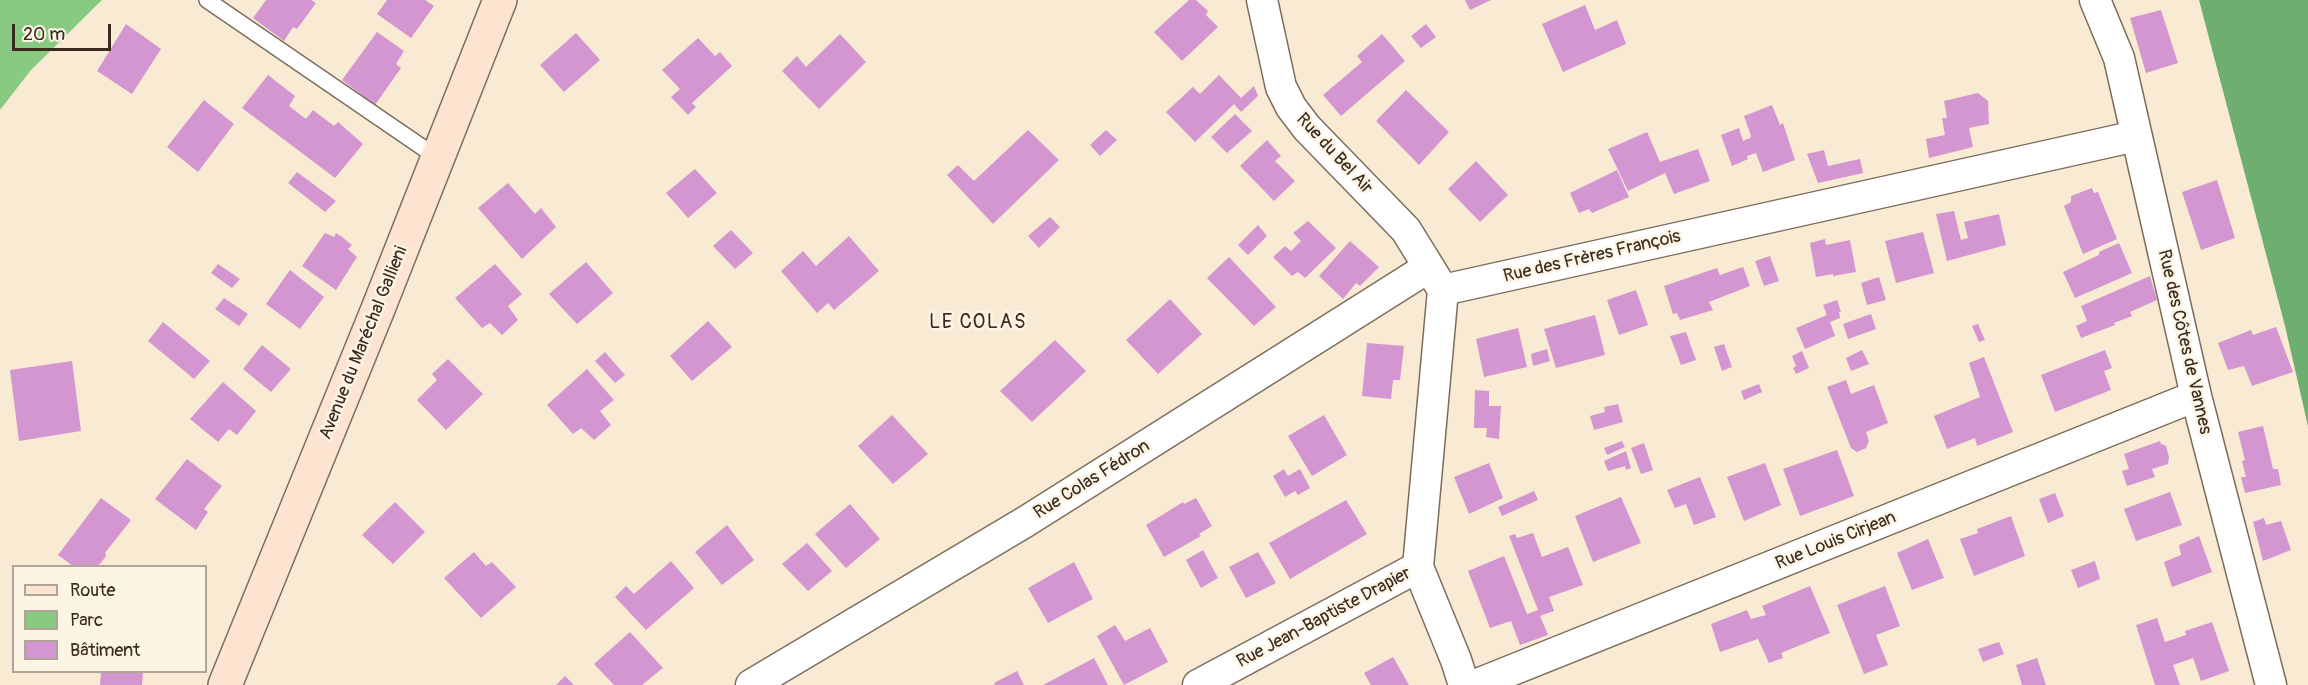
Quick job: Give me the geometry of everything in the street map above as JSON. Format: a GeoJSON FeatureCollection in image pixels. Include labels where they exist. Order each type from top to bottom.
{"type":"FeatureCollection","features":[{"type":"Feature","properties":{"kind":"street","name":"Avenue du Maréchal Gallieni"},"geometry":{"type":"LineString","coordinates":[[225,685],[500,0]]}},
{"type":"Feature","properties":{"kind":"street","name":"Rue du Bel Air"},"geometry":{"type":"LineString","coordinates":[[1262,0],[1281,87],[1291,107],[1307,128],[1406,230],[1436,279]]}},
{"type":"Feature","properties":{"kind":"street","name":"Rue des Côtes de Vannes"},"geometry":{"type":"LineString","coordinates":[[2095,0],[2119,58],[2196,396],[2271,685]]}},
{"type":"Feature","properties":{"kind":"street","name":"Rue des Frères François"},"geometry":{"type":"LineString","coordinates":[[1436,279],[2136,136]]}},
{"type":"Feature","properties":{"kind":"street"},"geometry":{"type":"LineString","coordinates":[[1436,279],[1418,567],[1464,685]]}},
{"type":"Feature","properties":{"kind":"street","name":"Rue Colas Fédron"},"geometry":{"type":"LineString","coordinates":[[751,685],[1436,279]]}},
{"type":"Feature","properties":{"kind":"street","name":"Rue Louis Cirjean"},"geometry":{"type":"LineString","coordinates":[[1475,685],[2196,396]]}},
{"type":"Feature","properties":{"kind":"street","name":"Rue Jean-Baptiste Drapier"},"geometry":{"type":"LineString","coordinates":[[1198,685],[1418,567]]}},
{"type":"Feature","properties":{"kind":"lane"},"geometry":{"type":"LineString","coordinates":[[207,0],[438,158]]}},
{"type":"Feature","properties":{"kind":"green space"},"geometry":{"type":"Polygon","coordinates":[[[0,0],[102,0],[31,70],[0,110],[0,0]]]}},
{"type":"Feature","properties":{"kind":"green space"},"geometry":{"type":"Polygon","coordinates":[[[2199,0],[2308,0],[2308,426],[2285,326],[2199,0]]]}},
{"type":"Feature","properties":{"kind":"building"},"geometry":{"type":"Polygon","coordinates":[[[266,0],[311,0],[316,3],[297,29],[293,27],[284,41],[253,18],[266,0]]]}},
{"type":"Feature","properties":{"kind":"building"},"geometry":{"type":"Polygon","coordinates":[[[387,0],[425,0],[434,6],[411,38],[377,14],[387,0]]]}},
{"type":"Feature","properties":{"kind":"building"},"geometry":{"type":"Polygon","coordinates":[[[1189,0],[1196,0],[1208,11],[1206,15],[1218,27],[1182,61],[1154,32],[1189,0]]]}},
{"type":"Feature","properties":{"kind":"building"},"geometry":{"type":"Polygon","coordinates":[[[1465,0],[1491,0],[1470,10],[1465,0]]]}},
{"type":"Feature","properties":{"kind":"building"},"geometry":{"type":"Polygon","coordinates":[[[1585,5],[1595,30],[1617,20],[1626,44],[1563,72],[1542,24],[1585,5]]]}},
{"type":"Feature","properties":{"kind":"building"},"geometry":{"type":"Polygon","coordinates":[[[2161,10],[2178,63],[2146,73],[2130,18],[2161,10]]]}},
{"type":"Feature","properties":{"kind":"building"},"geometry":{"type":"Polygon","coordinates":[[[126,24],[161,49],[132,94],[97,71],[126,24]]]}},
{"type":"Feature","properties":{"kind":"building"},"geometry":{"type":"Polygon","coordinates":[[[1426,24],[1436,37],[1421,48],[1411,36],[1426,24]]]}},
{"type":"Feature","properties":{"kind":"building"},"geometry":{"type":"Polygon","coordinates":[[[377,32],[404,51],[396,64],[401,68],[375,105],[342,80],[377,32]]]}},
{"type":"Feature","properties":{"kind":"building"},"geometry":{"type":"Polygon","coordinates":[[[576,33],[600,60],[564,92],[540,65],[576,33]]]}},
{"type":"Feature","properties":{"kind":"building"},"geometry":{"type":"Polygon","coordinates":[[[840,34],[866,62],[819,109],[782,71],[797,56],[806,67],[840,34]]]}},
{"type":"Feature","properties":{"kind":"building"},"geometry":{"type":"Polygon","coordinates":[[[1382,34],[1405,61],[1341,116],[1323,95],[1362,62],[1357,56],[1382,34]]]}},
{"type":"Feature","properties":{"kind":"building"},"geometry":{"type":"Polygon","coordinates":[[[698,38],[715,56],[720,52],[732,66],[692,103],[696,107],[688,115],[671,97],[680,89],[662,70],[698,38]]]}},
{"type":"Feature","properties":{"kind":"building"},"geometry":{"type":"Polygon","coordinates":[[[268,75],[295,96],[289,106],[306,119],[313,110],[334,126],[338,122],[363,144],[335,178],[242,108],[268,75]]]}},
{"type":"Feature","properties":{"kind":"building"},"geometry":{"type":"Polygon","coordinates":[[[1219,75],[1241,98],[1254,86],[1258,96],[1241,112],[1234,104],[1195,142],[1166,112],[1193,87],[1200,94],[1219,75]]]}},
{"type":"Feature","properties":{"kind":"building"},"geometry":{"type":"Polygon","coordinates":[[[1406,90],[1449,132],[1419,165],[1376,121],[1406,90]]]}},
{"type":"Feature","properties":{"kind":"building"},"geometry":{"type":"Polygon","coordinates":[[[1978,93],[1988,101],[1989,124],[1969,128],[1973,147],[1929,158],[1926,139],[1945,135],[1942,118],[1947,118],[1944,101],[1978,93]]]}},
{"type":"Feature","properties":{"kind":"building"},"geometry":{"type":"Polygon","coordinates":[[[204,100],[234,124],[198,172],[167,147],[204,100]]]}},
{"type":"Feature","properties":{"kind":"building"},"geometry":{"type":"Polygon","coordinates":[[[1772,105],[1780,125],[1783,123],[1795,160],[1763,172],[1756,153],[1732,166],[1721,135],[1739,128],[1743,141],[1750,138],[1744,116],[1772,105]]]}},
{"type":"Feature","properties":{"kind":"building"},"geometry":{"type":"Polygon","coordinates":[[[1235,114],[1252,131],[1227,153],[1211,137],[1235,114]]]}},
{"type":"Feature","properties":{"kind":"building"},"geometry":{"type":"Polygon","coordinates":[[[1028,130],[1059,160],[993,224],[947,175],[958,165],[974,181],[1028,130]]]}},
{"type":"Feature","properties":{"kind":"building"},"geometry":{"type":"Polygon","coordinates":[[[1106,130],[1117,140],[1100,156],[1090,145],[1106,130]]]}},
{"type":"Feature","properties":{"kind":"building"},"geometry":{"type":"Polygon","coordinates":[[[1647,132],[1660,162],[1698,149],[1710,181],[1674,194],[1665,173],[1628,191],[1608,149],[1647,132]]]}},
{"type":"Feature","properties":{"kind":"building"},"geometry":{"type":"Polygon","coordinates":[[[1267,140],[1281,156],[1275,161],[1295,181],[1274,201],[1240,166],[1267,140]]]}},
{"type":"Feature","properties":{"kind":"building"},"geometry":{"type":"Polygon","coordinates":[[[1824,150],[1828,166],[1860,159],[1863,173],[1818,183],[1807,154],[1824,150]]]}},
{"type":"Feature","properties":{"kind":"building"},"geometry":{"type":"Polygon","coordinates":[[[1476,161],[1508,195],[1480,222],[1448,189],[1476,161]]]}},
{"type":"Feature","properties":{"kind":"building"},"geometry":{"type":"Polygon","coordinates":[[[695,169],[717,193],[688,218],[666,193],[695,169]]]}},
{"type":"Feature","properties":{"kind":"building"},"geometry":{"type":"Polygon","coordinates":[[[1617,170],[1629,197],[1592,213],[1589,209],[1579,213],[1570,193],[1617,170]]]}},
{"type":"Feature","properties":{"kind":"building"},"geometry":{"type":"Polygon","coordinates":[[[297,172],[336,201],[325,212],[288,183],[297,172]]]}},
{"type":"Feature","properties":{"kind":"building"},"geometry":{"type":"Polygon","coordinates":[[[2217,180],[2235,238],[2201,250],[2182,192],[2217,180]]]}},
{"type":"Feature","properties":{"kind":"building"},"geometry":{"type":"Polygon","coordinates":[[[508,183],[535,214],[541,208],[556,227],[522,259],[478,208],[508,183]]]}},
{"type":"Feature","properties":{"kind":"building"},"geometry":{"type":"Polygon","coordinates":[[[2092,188],[2094,193],[2098,192],[2117,239],[2083,254],[2064,206],[2071,202],[2071,196],[2092,188]]]}},
{"type":"Feature","properties":{"kind":"building"},"geometry":{"type":"Polygon","coordinates":[[[1954,211],[1961,240],[1968,238],[1964,222],[1999,214],[2006,245],[1947,261],[1936,214],[1954,211]]]}},
{"type":"Feature","properties":{"kind":"building"},"geometry":{"type":"Polygon","coordinates":[[[1050,217],[1060,227],[1039,248],[1028,236],[1050,217]]]}},
{"type":"Feature","properties":{"kind":"building"},"geometry":{"type":"Polygon","coordinates":[[[1308,221],[1336,248],[1305,278],[1298,272],[1292,276],[1273,257],[1285,246],[1291,251],[1301,241],[1293,233],[1308,221]]]}},
{"type":"Feature","properties":{"kind":"building"},"geometry":{"type":"Polygon","coordinates":[[[1258,225],[1267,236],[1248,255],[1238,245],[1258,225]]]}},
{"type":"Feature","properties":{"kind":"building"},"geometry":{"type":"Polygon","coordinates":[[[731,230],[753,253],[735,269],[713,246],[731,230]]]}},
{"type":"Feature","properties":{"kind":"building"},"geometry":{"type":"Polygon","coordinates":[[[1923,232],[1934,273],[1896,283],[1885,241],[1923,232]]]}},
{"type":"Feature","properties":{"kind":"building"},"geometry":{"type":"Polygon","coordinates":[[[325,233],[334,237],[336,233],[342,237],[352,245],[348,249],[357,257],[336,290],[302,266],[325,233]]]}},
{"type":"Feature","properties":{"kind":"building"},"geometry":{"type":"Polygon","coordinates":[[[849,236],[879,271],[834,310],[828,303],[817,313],[781,271],[803,251],[816,266],[849,236]]]}},
{"type":"Feature","properties":{"kind":"building"},"geometry":{"type":"Polygon","coordinates":[[[1825,239],[1826,245],[1850,240],[1856,272],[1816,277],[1810,243],[1825,239]]]}},
{"type":"Feature","properties":{"kind":"building"},"geometry":{"type":"Polygon","coordinates":[[[1350,241],[1379,267],[1360,286],[1356,283],[1343,299],[1319,276],[1350,241]]]}},
{"type":"Feature","properties":{"kind":"building"},"geometry":{"type":"Polygon","coordinates":[[[2119,243],[2132,273],[2075,298],[2063,272],[2119,243]]]}},
{"type":"Feature","properties":{"kind":"building"},"geometry":{"type":"Polygon","coordinates":[[[1770,256],[1779,281],[1764,286],[1755,261],[1770,256]]]}},
{"type":"Feature","properties":{"kind":"building"},"geometry":{"type":"Polygon","coordinates":[[[1229,257],[1276,307],[1254,326],[1207,278],[1229,257]]]}},
{"type":"Feature","properties":{"kind":"building"},"geometry":{"type":"Polygon","coordinates":[[[586,262],[613,293],[577,324],[549,294],[586,262]]]}},
{"type":"Feature","properties":{"kind":"building"},"geometry":{"type":"Polygon","coordinates":[[[218,264],[240,279],[232,288],[211,273],[218,264]]]}},
{"type":"Feature","properties":{"kind":"building"},"geometry":{"type":"Polygon","coordinates":[[[495,264],[522,294],[508,306],[518,320],[502,335],[490,323],[482,328],[455,298],[495,264]]]}},
{"type":"Feature","properties":{"kind":"building"},"geometry":{"type":"Polygon","coordinates":[[[1743,267],[1750,286],[1709,302],[1713,310],[1680,320],[1677,313],[1673,314],[1664,286],[1717,268],[1720,275],[1743,267]]]}},
{"type":"Feature","properties":{"kind":"building"},"geometry":{"type":"Polygon","coordinates":[[[290,270],[324,297],[300,329],[266,304],[290,270]]]}},
{"type":"Feature","properties":{"kind":"building"},"geometry":{"type":"Polygon","coordinates":[[[2150,276],[2157,300],[2130,312],[2132,316],[2114,323],[2115,325],[2081,338],[2076,326],[2087,321],[2081,306],[2150,276]]]}},
{"type":"Feature","properties":{"kind":"building"},"geometry":{"type":"Polygon","coordinates":[[[1879,277],[1886,300],[1867,305],[1861,283],[1879,277]]]}},
{"type":"Feature","properties":{"kind":"building"},"geometry":{"type":"Polygon","coordinates":[[[1636,290],[1648,325],[1619,335],[1607,300],[1636,290]]]}},
{"type":"Feature","properties":{"kind":"building"},"geometry":{"type":"Polygon","coordinates":[[[224,298],[248,314],[239,326],[215,309],[224,298]]]}},
{"type":"Feature","properties":{"kind":"building"},"geometry":{"type":"Polygon","coordinates":[[[1170,299],[1202,334],[1158,374],[1126,340],[1170,299]]]}},
{"type":"Feature","properties":{"kind":"building"},"geometry":{"type":"Polygon","coordinates":[[[1837,300],[1841,312],[1839,312],[1840,318],[1830,322],[1835,336],[1805,349],[1796,328],[1827,315],[1823,305],[1837,300]]]}},
{"type":"Feature","properties":{"kind":"building"},"geometry":{"type":"Polygon","coordinates":[[[1871,314],[1876,329],[1848,339],[1843,324],[1871,314]]]}},
{"type":"Feature","properties":{"kind":"building"},"geometry":{"type":"Polygon","coordinates":[[[1595,315],[1605,355],[1556,368],[1544,329],[1595,315]]]}},
{"type":"Feature","properties":{"kind":"building"},"geometry":{"type":"Polygon","coordinates":[[[708,321],[732,347],[692,381],[670,356],[708,321]]]}},
{"type":"Feature","properties":{"kind":"building"},"geometry":{"type":"Polygon","coordinates":[[[163,322],[210,361],[194,379],[148,341],[163,322]]]}},
{"type":"Feature","properties":{"kind":"building"},"geometry":{"type":"Polygon","coordinates":[[[1978,324],[1985,340],[1979,342],[1972,326],[1978,324]]]}},
{"type":"Feature","properties":{"kind":"building"},"geometry":{"type":"Polygon","coordinates":[[[2276,327],[2293,372],[2252,386],[2244,366],[2228,370],[2218,343],[2251,330],[2253,335],[2276,327]]]}},
{"type":"Feature","properties":{"kind":"building"},"geometry":{"type":"Polygon","coordinates":[[[1518,328],[1527,367],[1484,377],[1476,339],[1518,328]]]}},
{"type":"Feature","properties":{"kind":"building"},"geometry":{"type":"Polygon","coordinates":[[[1686,332],[1696,360],[1681,365],[1670,336],[1686,332]]]}},
{"type":"Feature","properties":{"kind":"building"},"geometry":{"type":"Polygon","coordinates":[[[1055,340],[1086,371],[1032,422],[1000,391],[1055,340]]]}},
{"type":"Feature","properties":{"kind":"building"},"geometry":{"type":"Polygon","coordinates":[[[1367,343],[1404,346],[1400,380],[1393,380],[1391,399],[1362,396],[1367,343]]]}},
{"type":"Feature","properties":{"kind":"building"},"geometry":{"type":"Polygon","coordinates":[[[1724,344],[1732,367],[1722,371],[1714,347],[1724,344]]]}},
{"type":"Feature","properties":{"kind":"building"},"geometry":{"type":"Polygon","coordinates":[[[262,345],[291,369],[271,392],[243,369],[262,345]]]}},
{"type":"Feature","properties":{"kind":"building"},"geometry":{"type":"Polygon","coordinates":[[[1547,349],[1550,361],[1533,366],[1531,354],[1547,349]]]}},
{"type":"Feature","properties":{"kind":"building"},"geometry":{"type":"Polygon","coordinates":[[[1862,350],[1869,364],[1851,371],[1846,358],[1862,350]]]}},
{"type":"Feature","properties":{"kind":"building"},"geometry":{"type":"Polygon","coordinates":[[[2105,350],[2112,368],[2104,371],[2111,390],[2055,412],[2041,375],[2105,350]]]}},
{"type":"Feature","properties":{"kind":"building"},"geometry":{"type":"Polygon","coordinates":[[[1802,351],[1809,368],[1796,374],[1792,356],[1802,351]]]}},
{"type":"Feature","properties":{"kind":"building"},"geometry":{"type":"Polygon","coordinates":[[[605,352],[625,375],[615,383],[595,361],[605,352]]]}},
{"type":"Feature","properties":{"kind":"building"},"geometry":{"type":"Polygon","coordinates":[[[1984,357],[2013,432],[1977,446],[1975,438],[1947,449],[1934,416],[1980,397],[1969,363],[1984,357]]]}},
{"type":"Feature","properties":{"kind":"building"},"geometry":{"type":"Polygon","coordinates":[[[448,359],[483,394],[446,430],[417,400],[437,380],[432,374],[448,359]]]}},
{"type":"Feature","properties":{"kind":"building"},"geometry":{"type":"Polygon","coordinates":[[[72,361],[81,431],[19,441],[10,370],[72,361]]]}},
{"type":"Feature","properties":{"kind":"building"},"geometry":{"type":"Polygon","coordinates":[[[587,369],[614,400],[600,411],[611,425],[594,440],[581,428],[573,434],[547,405],[587,369]]]}},
{"type":"Feature","properties":{"kind":"building"},"geometry":{"type":"Polygon","coordinates":[[[1846,380],[1851,394],[1874,385],[1888,423],[1866,432],[1869,441],[1866,448],[1857,452],[1851,448],[1827,387],[1846,380]]]}},
{"type":"Feature","properties":{"kind":"building"},"geometry":{"type":"Polygon","coordinates":[[[223,382],[256,411],[237,435],[229,429],[218,442],[190,419],[223,382]]]}},
{"type":"Feature","properties":{"kind":"building"},"geometry":{"type":"Polygon","coordinates":[[[1759,384],[1762,392],[1744,400],[1741,391],[1759,384]]]}},
{"type":"Feature","properties":{"kind":"building"},"geometry":{"type":"Polygon","coordinates":[[[1475,390],[1489,391],[1489,406],[1501,406],[1499,439],[1486,437],[1487,428],[1474,428],[1475,390]]]}},
{"type":"Feature","properties":{"kind":"building"},"geometry":{"type":"Polygon","coordinates":[[[1618,404],[1623,422],[1594,430],[1590,416],[1605,412],[1604,407],[1618,404]]]}},
{"type":"Feature","properties":{"kind":"building"},"geometry":{"type":"Polygon","coordinates":[[[892,415],[928,454],[893,484],[858,446],[892,415]]]}},
{"type":"Feature","properties":{"kind":"building"},"geometry":{"type":"Polygon","coordinates":[[[1324,415],[1347,455],[1312,476],[1288,436],[1324,415]]]}},
{"type":"Feature","properties":{"kind":"building"},"geometry":{"type":"Polygon","coordinates":[[[2263,426],[2273,469],[2278,469],[2281,485],[2245,493],[2241,477],[2246,477],[2242,461],[2245,460],[2238,432],[2263,426]]]}},
{"type":"Feature","properties":{"kind":"building"},"geometry":{"type":"Polygon","coordinates":[[[1622,441],[1625,447],[1607,455],[1604,448],[1622,441]]]}},
{"type":"Feature","properties":{"kind":"building"},"geometry":{"type":"Polygon","coordinates":[[[2160,441],[2166,446],[2168,464],[2152,469],[2155,477],[2127,486],[2122,471],[2129,469],[2124,454],[2160,441]]]}},
{"type":"Feature","properties":{"kind":"building"},"geometry":{"type":"Polygon","coordinates":[[[1644,443],[1653,470],[1641,474],[1631,448],[1644,443]]]}},
{"type":"Feature","properties":{"kind":"building"},"geometry":{"type":"Polygon","coordinates":[[[1837,450],[1854,496],[1800,516],[1783,469],[1837,450]]]}},
{"type":"Feature","properties":{"kind":"building"},"geometry":{"type":"Polygon","coordinates":[[[1626,451],[1631,468],[1626,470],[1625,466],[1608,471],[1604,461],[1626,451]]]}},
{"type":"Feature","properties":{"kind":"building"},"geometry":{"type":"Polygon","coordinates":[[[187,459],[222,486],[204,509],[208,512],[196,530],[155,499],[187,459]]]}},
{"type":"Feature","properties":{"kind":"building"},"geometry":{"type":"Polygon","coordinates":[[[1489,463],[1503,498],[1469,514],[1454,477],[1489,463]]]}},
{"type":"Feature","properties":{"kind":"building"},"geometry":{"type":"Polygon","coordinates":[[[1765,463],[1781,505],[1744,521],[1727,477],[1765,463]]]}},
{"type":"Feature","properties":{"kind":"building"},"geometry":{"type":"Polygon","coordinates":[[[1284,469],[1288,476],[1300,469],[1310,488],[1298,495],[1295,491],[1285,497],[1273,476],[1284,469]]]}},
{"type":"Feature","properties":{"kind":"building"},"geometry":{"type":"Polygon","coordinates":[[[1700,477],[1716,517],[1694,525],[1686,504],[1675,508],[1667,490],[1700,477]]]}},
{"type":"Feature","properties":{"kind":"building"},"geometry":{"type":"Polygon","coordinates":[[[1534,491],[1538,500],[1502,516],[1498,507],[1534,491]]]}},
{"type":"Feature","properties":{"kind":"building"},"geometry":{"type":"Polygon","coordinates":[[[2170,492],[2182,525],[2136,541],[2124,509],[2170,492]]]}},
{"type":"Feature","properties":{"kind":"building"},"geometry":{"type":"Polygon","coordinates":[[[2055,493],[2064,516],[2048,523],[2039,499],[2055,493]]]}},
{"type":"Feature","properties":{"kind":"building"},"geometry":{"type":"Polygon","coordinates":[[[1621,497],[1641,543],[1593,562],[1575,516],[1621,497]]]}},
{"type":"Feature","properties":{"kind":"building"},"geometry":{"type":"Polygon","coordinates":[[[101,498],[131,520],[105,553],[106,556],[100,564],[72,565],[58,555],[101,498]]]}},
{"type":"Feature","properties":{"kind":"building"},"geometry":{"type":"Polygon","coordinates":[[[1196,498],[1212,526],[1199,534],[1201,536],[1164,557],[1146,525],[1183,502],[1184,504],[1196,498]]]}},
{"type":"Feature","properties":{"kind":"building"},"geometry":{"type":"Polygon","coordinates":[[[1346,500],[1367,534],[1290,579],[1269,543],[1346,500]]]}},
{"type":"Feature","properties":{"kind":"building"},"geometry":{"type":"Polygon","coordinates":[[[395,502],[425,532],[393,564],[362,535],[395,502]]]}},
{"type":"Feature","properties":{"kind":"building"},"geometry":{"type":"Polygon","coordinates":[[[850,504],[880,539],[846,568],[815,534],[850,504]]]}},
{"type":"Feature","properties":{"kind":"building"},"geometry":{"type":"Polygon","coordinates":[[[2011,516],[2025,556],[1974,576],[1960,539],[1978,533],[1977,529],[2011,516]]]}},
{"type":"Feature","properties":{"kind":"building"},"geometry":{"type":"Polygon","coordinates":[[[2264,518],[2266,525],[2281,521],[2291,550],[2263,561],[2253,522],[2264,518]]]}},
{"type":"Feature","properties":{"kind":"building"},"geometry":{"type":"Polygon","coordinates":[[[727,525],[754,560],[722,585],[695,552],[727,525]]]}},
{"type":"Feature","properties":{"kind":"building"},"geometry":{"type":"Polygon","coordinates":[[[1533,533],[1542,557],[1568,547],[1583,585],[1549,597],[1554,611],[1540,616],[1548,635],[1520,645],[1511,621],[1490,628],[1468,571],[1504,556],[1527,614],[1538,610],[1509,536],[1515,534],[1517,538],[1533,533]]]}},
{"type":"Feature","properties":{"kind":"building"},"geometry":{"type":"Polygon","coordinates":[[[2199,536],[2212,572],[2172,587],[2164,562],[2181,555],[2179,545],[2199,536]]]}},
{"type":"Feature","properties":{"kind":"building"},"geometry":{"type":"Polygon","coordinates":[[[1928,539],[1944,578],[1912,590],[1897,553],[1928,539]]]}},
{"type":"Feature","properties":{"kind":"building"},"geometry":{"type":"Polygon","coordinates":[[[807,543],[832,571],[808,591],[782,564],[807,543]]]}},
{"type":"Feature","properties":{"kind":"building"},"geometry":{"type":"Polygon","coordinates":[[[1203,550],[1218,578],[1201,588],[1186,560],[1203,550]]]}},
{"type":"Feature","properties":{"kind":"building"},"geometry":{"type":"Polygon","coordinates":[[[474,552],[486,566],[492,562],[516,587],[481,618],[444,578],[474,552]]]}},
{"type":"Feature","properties":{"kind":"building"},"geometry":{"type":"Polygon","coordinates":[[[1258,552],[1276,583],[1246,598],[1229,567],[1258,552]]]}},
{"type":"Feature","properties":{"kind":"building"},"geometry":{"type":"Polygon","coordinates":[[[671,561],[694,588],[646,630],[615,597],[626,586],[634,594],[671,561]]]}},
{"type":"Feature","properties":{"kind":"building"},"geometry":{"type":"Polygon","coordinates":[[[2095,561],[2100,579],[2078,588],[2071,570],[2095,561]]]}},
{"type":"Feature","properties":{"kind":"building"},"geometry":{"type":"Polygon","coordinates":[[[1074,562],[1093,599],[1048,623],[1028,588],[1074,562]]]}},
{"type":"Feature","properties":{"kind":"building"},"geometry":{"type":"Polygon","coordinates":[[[1810,586],[1830,633],[1781,653],[1783,658],[1769,663],[1758,639],[1720,652],[1711,624],[1747,610],[1751,619],[1766,615],[1762,606],[1810,586]]]}},
{"type":"Feature","properties":{"kind":"building"},"geometry":{"type":"Polygon","coordinates":[[[1885,586],[1900,626],[1876,635],[1888,665],[1864,674],[1837,605],[1885,586]]]}},
{"type":"Feature","properties":{"kind":"building"},"geometry":{"type":"Polygon","coordinates":[[[2157,618],[2165,642],[2186,635],[2185,631],[2212,622],[2229,671],[2201,681],[2193,658],[2173,665],[2180,685],[2155,685],[2136,625],[2157,618]]]}},
{"type":"Feature","properties":{"kind":"building"},"geometry":{"type":"Polygon","coordinates":[[[1115,625],[1125,641],[1150,628],[1168,662],[1124,685],[1097,636],[1115,625]]]}},
{"type":"Feature","properties":{"kind":"building"},"geometry":{"type":"Polygon","coordinates":[[[630,632],[663,668],[642,685],[614,685],[594,664],[630,632]]]}},
{"type":"Feature","properties":{"kind":"building"},"geometry":{"type":"Polygon","coordinates":[[[1999,642],[2004,654],[1983,662],[1978,649],[1999,642]]]}},
{"type":"Feature","properties":{"kind":"building"},"geometry":{"type":"Polygon","coordinates":[[[1393,657],[1409,685],[1371,685],[1364,673],[1393,657]]]}},
{"type":"Feature","properties":{"kind":"building"},"geometry":{"type":"Polygon","coordinates":[[[1094,658],[1108,685],[1043,685],[1094,658]]]}},
{"type":"Feature","properties":{"kind":"building"},"geometry":{"type":"Polygon","coordinates":[[[2037,658],[2046,685],[2022,685],[2016,665],[2037,658]]]}},
{"type":"Feature","properties":{"kind":"building"},"geometry":{"type":"Polygon","coordinates":[[[1017,671],[1024,685],[995,685],[994,683],[1017,671]]]}},
{"type":"Feature","properties":{"kind":"building"},"geometry":{"type":"Polygon","coordinates":[[[101,673],[143,673],[142,685],[100,685],[101,673]]]}},
{"type":"Feature","properties":{"kind":"building"},"geometry":{"type":"Polygon","coordinates":[[[565,676],[574,685],[556,685],[565,676]]]}},
{"type":"Feature","properties":{"kind":"district","name":"LE COLAS"},"geometry":{"type":"Point","coordinates":[978,323]}}]}
